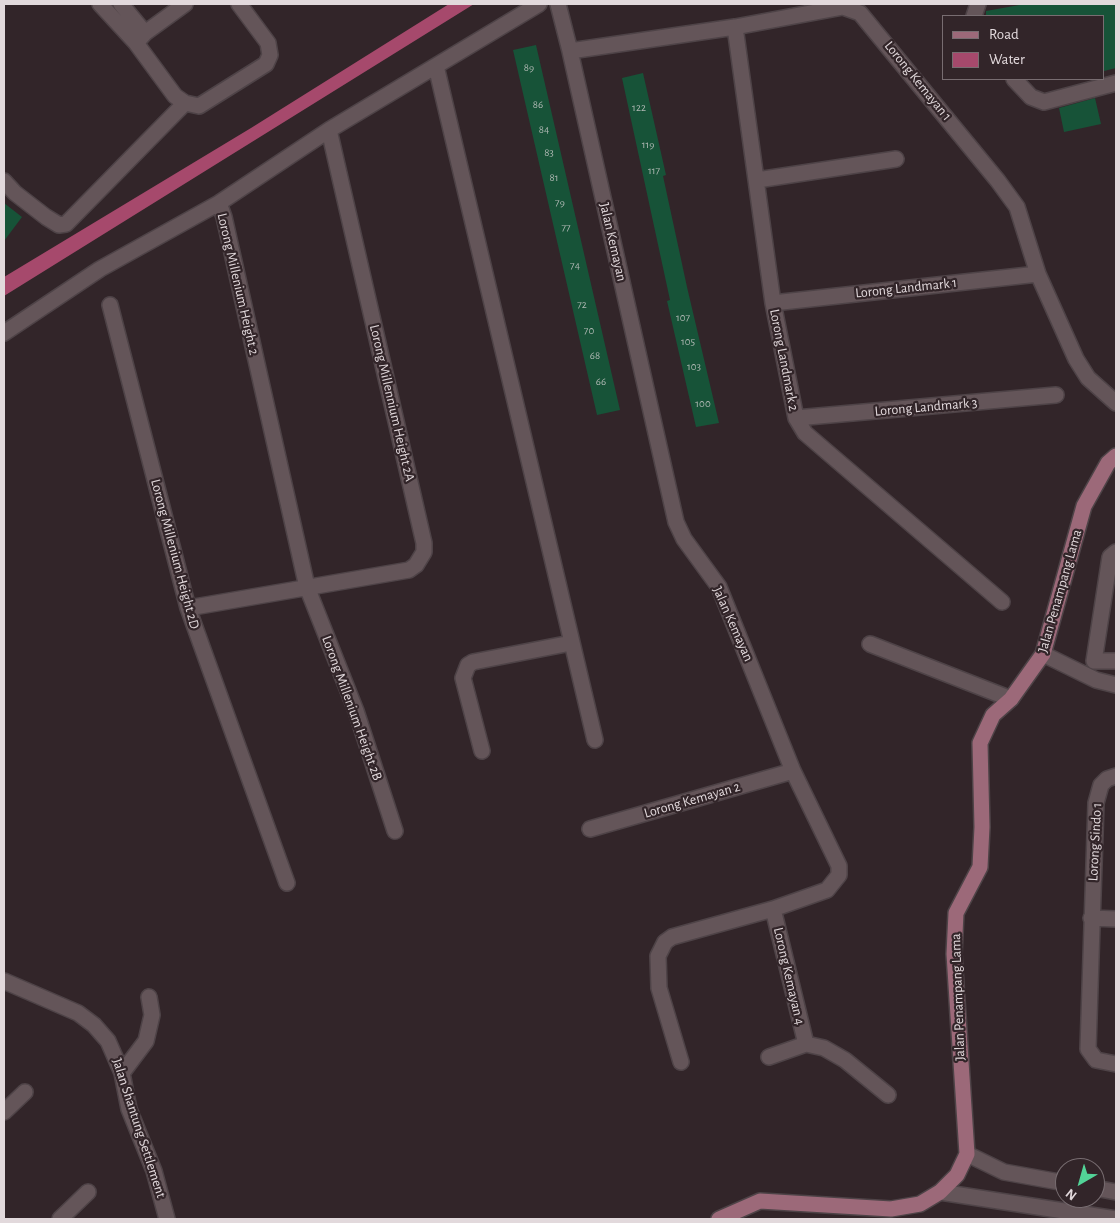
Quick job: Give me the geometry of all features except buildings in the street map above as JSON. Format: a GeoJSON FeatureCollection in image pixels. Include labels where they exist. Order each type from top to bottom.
{"type":"FeatureCollection","features":[{"type":"Feature","properties":{"kind":"main road","name":"Jalan Penampang Lama"},"geometry":{"type":"LineString","coordinates":[[967,1154],[954,954],[956,913],[980,868],[982,827],[980,743],[993,715],[1011,699],[1043,654],[1084,506],[1108,464],[1116,456]]}},
{"type":"Feature","properties":{"kind":"main road"},"geometry":{"type":"LineString","coordinates":[[719,1219],[760,1201],[891,1209],[920,1204],[940,1192],[957,1175],[967,1154]]}},
{"type":"Feature","properties":{"kind":"street"},"geometry":{"type":"LineString","coordinates":[[100,4],[140,38]]}},
{"type":"Feature","properties":{"kind":"street"},"geometry":{"type":"LineString","coordinates":[[121,4],[175,96],[185,103],[199,106],[266,64],[270,55],[268,43],[239,4]]}},
{"type":"Feature","properties":{"kind":"street"},"geometry":{"type":"LineString","coordinates":[[140,38],[185,4]]}},
{"type":"Feature","properties":{"kind":"street","name":"Lorong Millenium Height 2"},"geometry":{"type":"LineString","coordinates":[[307,587],[224,217],[219,203],[330,130],[539,4]]}},
{"type":"Feature","properties":{"kind":"street","name":"Jalan Kemayan"},"geometry":{"type":"LineString","coordinates":[[558,4],[676,522],[684,539],[719,587],[793,771],[839,866],[839,875],[827,890],[773,909],[672,937],[665,942],[658,956],[659,988],[681,1062]]}},
{"type":"Feature","properties":{"kind":"street","name":"Lorong Kemayan 1"},"geometry":{"type":"LineString","coordinates":[[570,51],[735,27],[843,7],[860,13],[1012,200],[1024,223],[1038,274],[1081,369],[1098,388],[1116,403]]}},
{"type":"Feature","properties":{"kind":"street","name":"Lorong Landmark 2"},"geometry":{"type":"LineString","coordinates":[[735,27],[773,303],[796,418],[806,433],[1002,602]]}},
{"type":"Feature","properties":{"kind":"street"},"geometry":{"type":"LineString","coordinates":[[436,66],[595,740]]}},
{"type":"Feature","properties":{"kind":"street"},"geometry":{"type":"LineString","coordinates":[[1015,80],[1032,97],[1044,102],[1116,83]]}},
{"type":"Feature","properties":{"kind":"street"},"geometry":{"type":"LineString","coordinates":[[4,181],[46,217],[60,225],[66,224],[185,103]]}},
{"type":"Feature","properties":{"kind":"street","name":"Lorong Millennium Height 2A"},"geometry":{"type":"LineString","coordinates":[[307,587],[408,570],[416,565],[424,552],[424,543],[330,130]]}},
{"type":"Feature","properties":{"kind":"street"},"geometry":{"type":"LineString","coordinates":[[756,180],[896,160]]}},
{"type":"Feature","properties":{"kind":"street"},"geometry":{"type":"LineString","coordinates":[[4,333],[100,269],[219,203]]}},
{"type":"Feature","properties":{"kind":"street","name":"Lorong Landmark 1"},"geometry":{"type":"LineString","coordinates":[[773,303],[1038,274]]}},
{"type":"Feature","properties":{"kind":"street","name":"Lorong Millenium Height 2D"},"geometry":{"type":"LineString","coordinates":[[110,304],[188,608],[287,883]]}},
{"type":"Feature","properties":{"kind":"street","name":"Lorong Landmark 3"},"geometry":{"type":"LineString","coordinates":[[796,418],[1056,395]]}},
{"type":"Feature","properties":{"kind":"street"},"geometry":{"type":"LineString","coordinates":[[1116,552],[1110,557],[1110,598],[1094,661],[1116,661]]}},
{"type":"Feature","properties":{"kind":"street"},"geometry":{"type":"LineString","coordinates":[[188,608],[307,587]]}},
{"type":"Feature","properties":{"kind":"street","name":"Lorong Millenium Height 2B"},"geometry":{"type":"LineString","coordinates":[[307,587],[356,711],[395,831]]}},
{"type":"Feature","properties":{"kind":"street"},"geometry":{"type":"LineString","coordinates":[[482,751],[463,678],[468,665],[473,662],[571,643]]}},
{"type":"Feature","properties":{"kind":"street"},"geometry":{"type":"LineString","coordinates":[[870,644],[1011,699]]}},
{"type":"Feature","properties":{"kind":"street"},"geometry":{"type":"LineString","coordinates":[[1043,654],[1096,680],[1116,685]]}},
{"type":"Feature","properties":{"kind":"street","name":"Lorong Kemayan 2"},"geometry":{"type":"LineString","coordinates":[[590,829],[793,771]]}},
{"type":"Feature","properties":{"kind":"street","name":"Lorong Sindo 1"},"geometry":{"type":"LineString","coordinates":[[1116,776],[1107,779],[1097,792],[1091,918],[1088,1049],[1096,1060],[1116,1064]]}},
{"type":"Feature","properties":{"kind":"street","name":"Lorong Kemayan 4"},"geometry":{"type":"LineString","coordinates":[[773,909],[806,1044]]}},
{"type":"Feature","properties":{"kind":"street"},"geometry":{"type":"LineString","coordinates":[[1091,918],[1116,919]]}},
{"type":"Feature","properties":{"kind":"street","name":"Jalan Shantung Settlement"},"geometry":{"type":"LineString","coordinates":[[4,981],[78,1012],[94,1025],[108,1041],[122,1073],[129,1109],[151,1163],[166,1219]]}},
{"type":"Feature","properties":{"kind":"street"},"geometry":{"type":"LineString","coordinates":[[122,1073],[146,1041],[152,1015],[149,997]]}},
{"type":"Feature","properties":{"kind":"street"},"geometry":{"type":"LineString","coordinates":[[769,1057],[806,1044],[824,1048],[845,1060],[888,1095]]}},
{"type":"Feature","properties":{"kind":"street"},"geometry":{"type":"LineString","coordinates":[[4,1112],[24,1092]]}},
{"type":"Feature","properties":{"kind":"street"},"geometry":{"type":"LineString","coordinates":[[967,1154],[1004,1172],[1055,1181]]}},
{"type":"Feature","properties":{"kind":"street"},"geometry":{"type":"LineString","coordinates":[[60,1219],[88,1192]]}},
{"type":"Feature","properties":{"kind":"street"},"geometry":{"type":"LineString","coordinates":[[940,1192],[1116,1219]]}},
{"type":"Feature","properties":{"kind":"water"},"geometry":{"type":"Polygon","coordinates":[[[449,4],[474,4],[4,296],[4,277],[251,128],[449,4]]]}}]}
